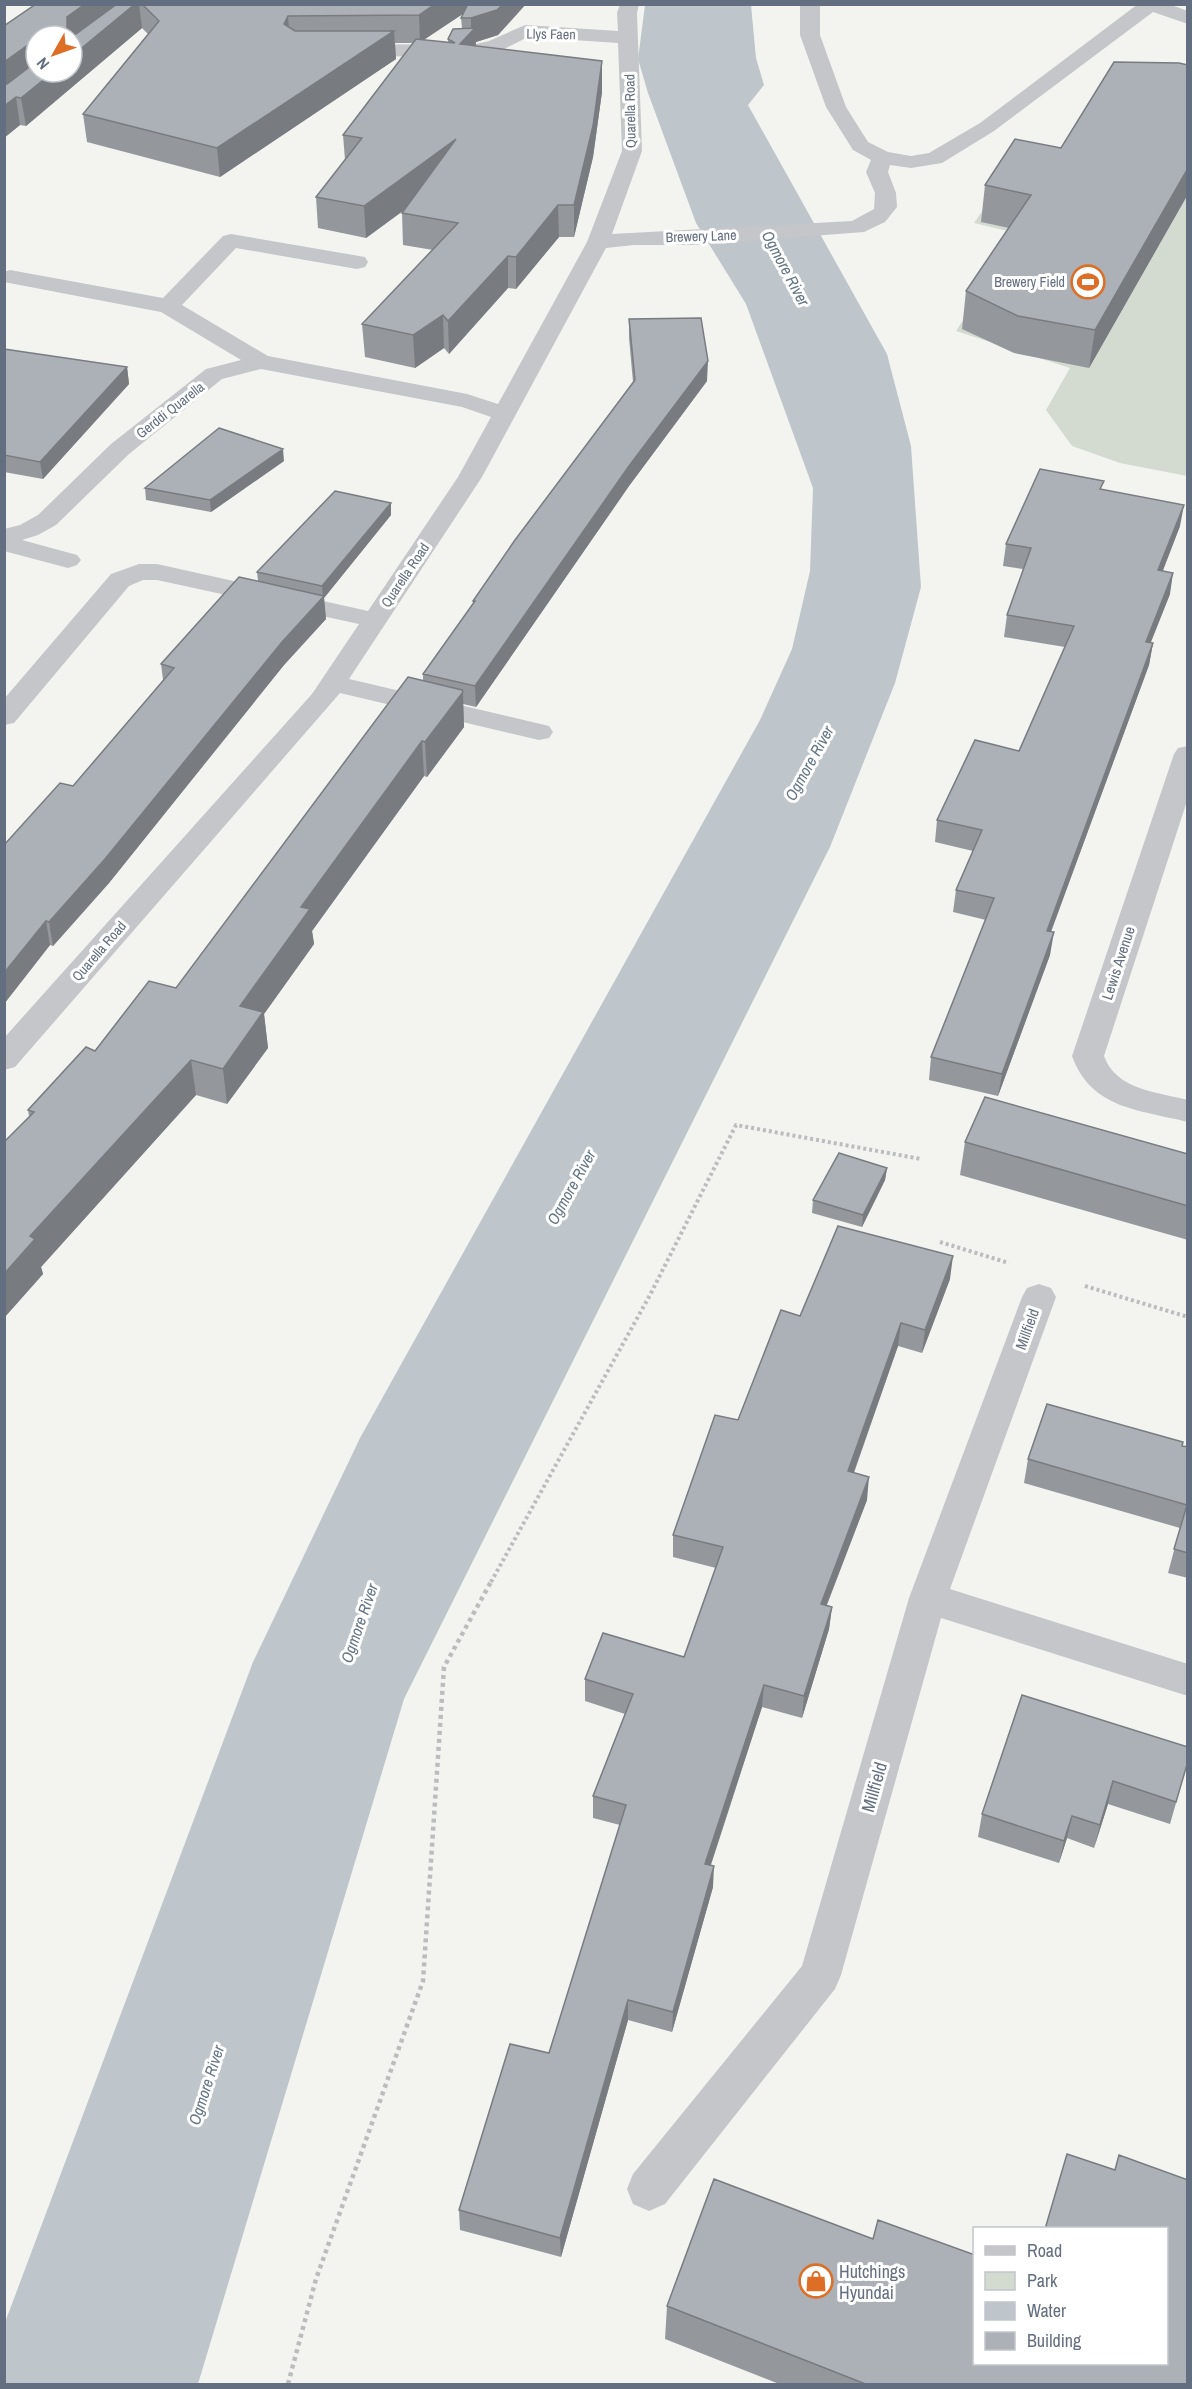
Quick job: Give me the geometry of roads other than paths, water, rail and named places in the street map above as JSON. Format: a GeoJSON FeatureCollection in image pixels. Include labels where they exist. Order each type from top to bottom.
{"type":"FeatureCollection","features":[{"type":"Feature","properties":{"kind":"street","name":"Quarella Road"},"geometry":{"type":"LineString","coordinates":[[4,1059],[322,699],[470,477],[598,242],[632,151],[627,13],[630,4]]}},
{"type":"Feature","properties":{"kind":"street"},"geometry":{"type":"LineString","coordinates":[[810,4],[809,31],[836,106],[860,146],[883,158],[910,162],[935,159],[987,127],[1124,22],[1151,5],[1188,18]]}},
{"type":"Feature","properties":{"kind":"street","name":"Llys Faen"},"geometry":{"type":"LineString","coordinates":[[333,50],[472,51],[495,45],[525,31],[628,38]]}},
{"type":"Feature","properties":{"kind":"street","name":"Brewery Lane"},"geometry":{"type":"LineString","coordinates":[[598,242],[634,237],[692,238],[856,227],[877,219],[886,210],[889,200],[876,172],[883,158]]}},
{"type":"Feature","properties":{"kind":"street"},"geometry":{"type":"LineString","coordinates":[[168,306],[231,241],[357,262]]}},
{"type":"Feature","properties":{"kind":"street"},"geometry":{"type":"LineString","coordinates":[[10,277],[168,306],[261,362]]}},
{"type":"Feature","properties":{"kind":"street","name":"Gerddi Quarella"},"geometry":{"type":"LineString","coordinates":[[4,537],[29,530],[47,520],[120,449],[214,374],[261,362],[467,400],[506,414]]}},
{"type":"Feature","properties":{"kind":"street"},"geometry":{"type":"LineString","coordinates":[[4,543],[68,560]]}},
{"type":"Feature","properties":{"kind":"street"},"geometry":{"type":"LineString","coordinates":[[4,717],[120,580],[139,572],[157,572],[375,620]]}},
{"type":"Feature","properties":{"kind":"street"},"geometry":{"type":"LineString","coordinates":[[333,683],[539,732]]}},
{"type":"Feature","properties":{"kind":"street","name":"Lewis Avenue"},"geometry":{"type":"LineString","coordinates":[[1188,754],[1088,1056],[1091,1072],[1104,1085],[1126,1095],[1188,1111]]}},
{"type":"Feature","properties":{"kind":"street","name":"Millfield"},"geometry":{"type":"LineString","coordinates":[[649,2189],[820,1975],[928,1598],[1039,1297]]}},
{"type":"Feature","properties":{"kind":"street"},"geometry":{"type":"LineString","coordinates":[[928,1598],[1188,1680]]}},
{"type":"Feature","properties":{"kind":"water","name":"Ogmore River"},"geometry":{"type":"Polygon","coordinates":[[[645,5],[751,5],[756,58],[764,85],[748,105],[887,354],[911,446],[921,587],[895,683],[830,847],[404,1699],[198,2384],[5,2384],[4,2325],[253,1662],[360,1438],[760,720],[792,649],[810,571],[813,488],[746,304],[696,223],[648,93],[638,59],[645,5]]]}},
{"type":"Feature","properties":{"kind":"place","name":"Brewery Field"},"geometry":{"type":"Point","coordinates":[1088,282]}},
{"type":"Feature","properties":{"kind":"place","name":"Hutchings Hyundai"},"geometry":{"type":"Point","coordinates":[816,2281]}}]}
